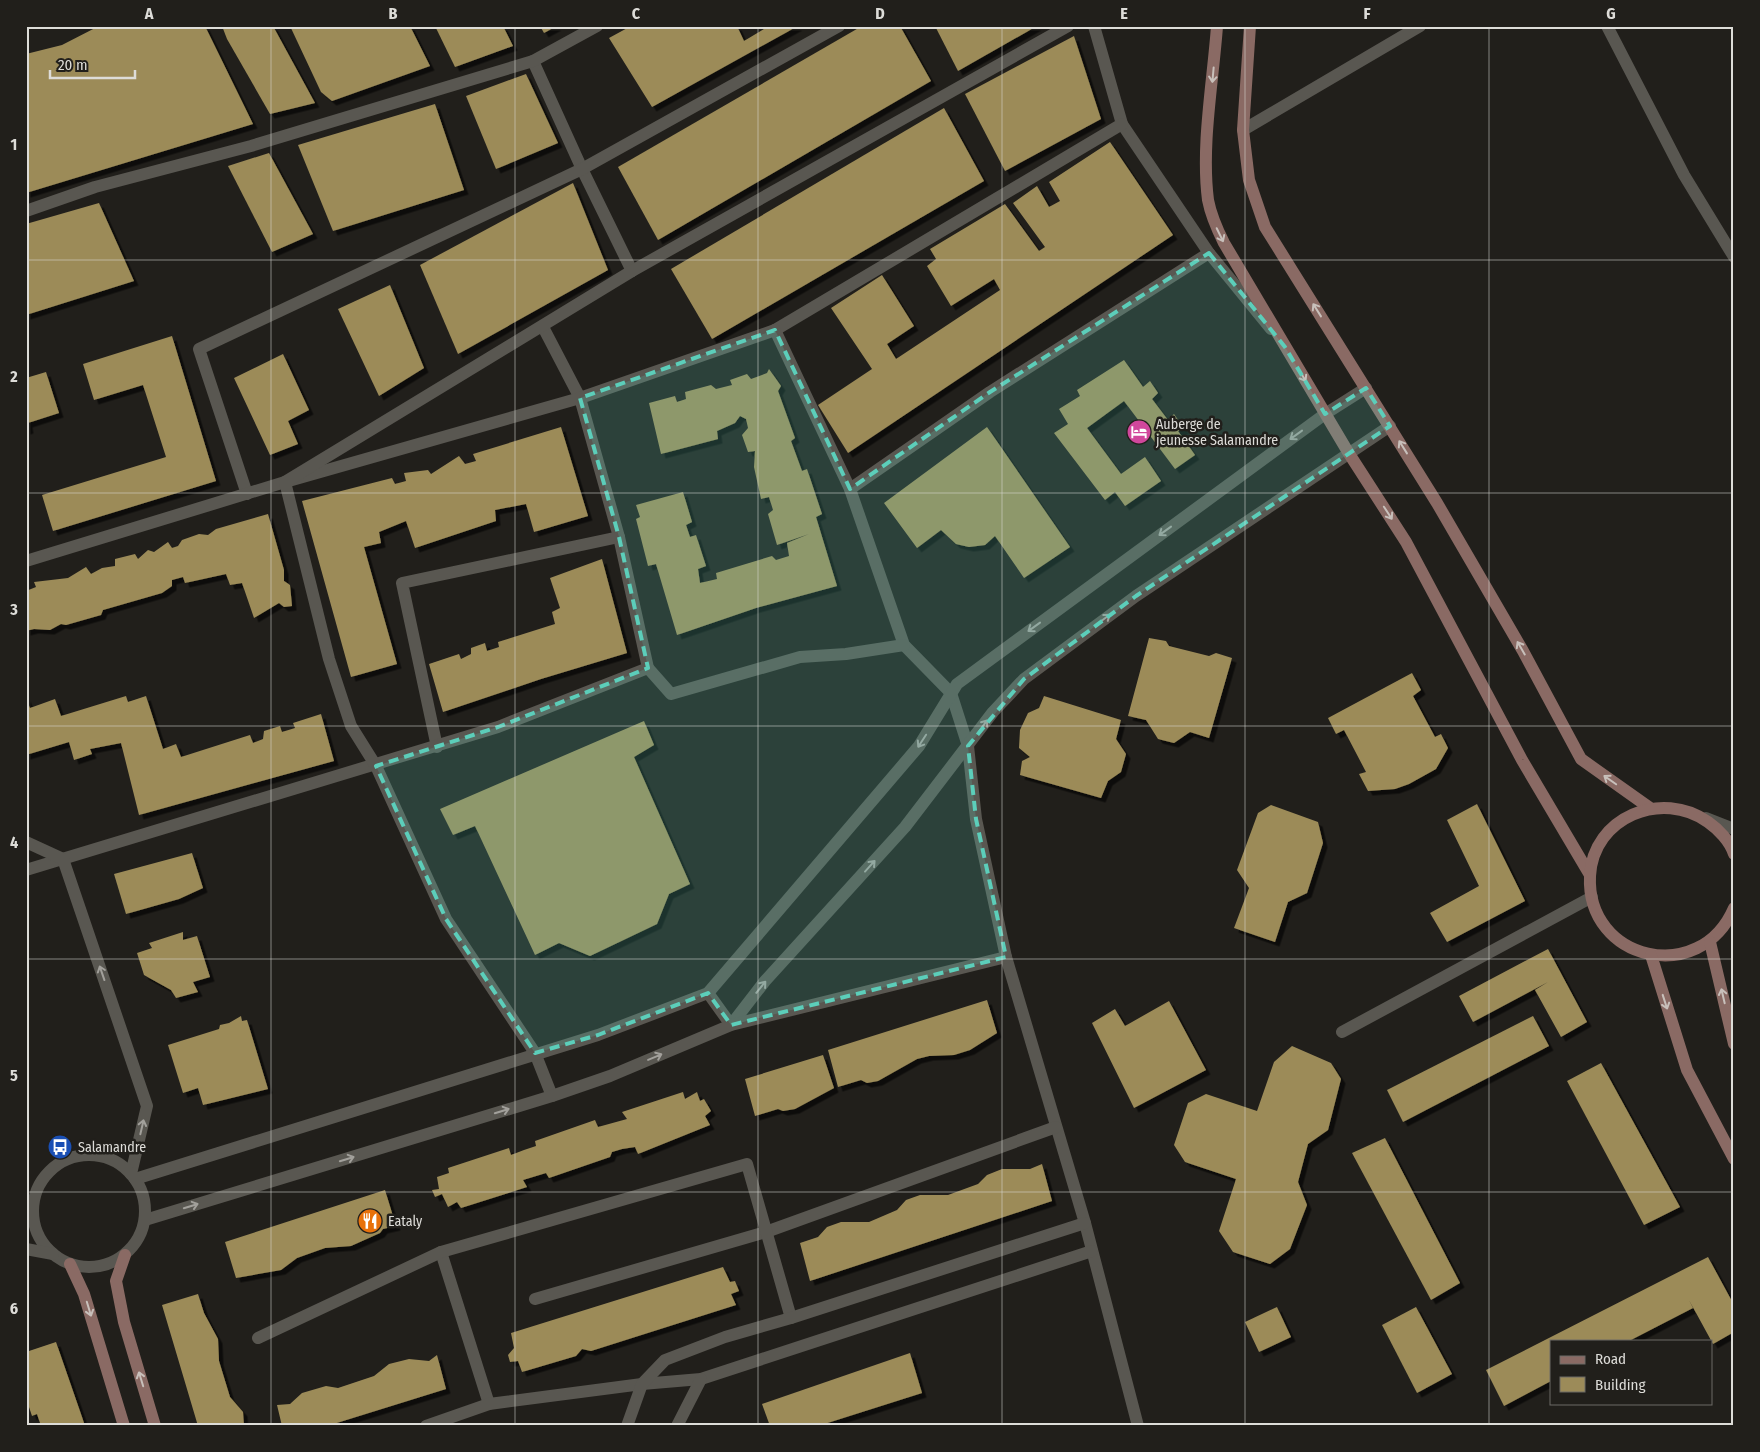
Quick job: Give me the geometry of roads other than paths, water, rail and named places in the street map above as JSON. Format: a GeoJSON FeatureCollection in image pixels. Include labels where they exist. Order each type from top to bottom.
{"type":"FeatureCollection","features":[{"type":"Feature","properties":{"kind":"main road"},"geometry":{"type":"LineString","coordinates":[[1217,26],[1207,154],[1208,200],[1214,222],[1224,244],[1325,414],[1406,542],[1522,760],[1590,875]]}},
{"type":"Feature","properties":{"kind":"main road"},"geometry":{"type":"LineString","coordinates":[[1250,26],[1243,130],[1248,180],[1265,227],[1437,502],[1504,618],[1581,759],[1650,808]]}},
{"type":"Feature","properties":{"kind":"main road"},"geometry":{"type":"LineString","coordinates":[[1734,854],[1718,829],[1698,814],[1675,807],[1650,808],[1628,816],[1609,832],[1596,852],[1590,875],[1592,897],[1599,918],[1612,935],[1630,948],[1651,955],[1672,956],[1692,952],[1710,942],[1728,923],[1734,908]]}},
{"type":"Feature","properties":{"kind":"main road"},"geometry":{"type":"LineString","coordinates":[[1710,942],[1734,1044]]}},
{"type":"Feature","properties":{"kind":"main road"},"geometry":{"type":"LineString","coordinates":[[1651,955],[1687,1070],[1734,1159]]}},
{"type":"Feature","properties":{"kind":"main road"},"geometry":{"type":"LineString","coordinates":[[125,1255],[116,1282],[124,1322],[155,1426]]}},
{"type":"Feature","properties":{"kind":"main road"},"geometry":{"type":"LineString","coordinates":[[70,1264],[84,1294],[124,1426]]}},
{"type":"Feature","properties":{"kind":"street"},"geometry":{"type":"LineString","coordinates":[[26,211],[95,187],[252,146],[533,61],[597,26]]}},
{"type":"Feature","properties":{"kind":"street"},"geometry":{"type":"LineString","coordinates":[[247,494],[199,348],[582,169],[839,26]]}},
{"type":"Feature","properties":{"kind":"street"},"geometry":{"type":"LineString","coordinates":[[284,482],[543,327],[632,271],[1068,26]]}},
{"type":"Feature","properties":{"kind":"street"},"geometry":{"type":"LineString","coordinates":[[1094,26],[1122,124],[1209,253],[1285,347]]}},
{"type":"Feature","properties":{"kind":"street"},"geometry":{"type":"LineString","coordinates":[[1243,130],[1420,26]]}},
{"type":"Feature","properties":{"kind":"street"},"geometry":{"type":"LineString","coordinates":[[1608,26],[1684,174],[1734,257]]}},
{"type":"Feature","properties":{"kind":"street"},"geometry":{"type":"LineString","coordinates":[[533,61],[582,169],[632,271]]}},
{"type":"Feature","properties":{"kind":"street"},"geometry":{"type":"LineString","coordinates":[[26,561],[284,482],[580,398],[775,330],[1122,124]]}},
{"type":"Feature","properties":{"kind":"street"},"geometry":{"type":"LineString","coordinates":[[850,489],[990,392],[1209,253]]}},
{"type":"Feature","properties":{"kind":"street"},"geometry":{"type":"LineString","coordinates":[[543,327],[580,398],[619,537],[648,668],[671,694],[800,657],[846,654],[904,645]]}},
{"type":"Feature","properties":{"kind":"street"},"geometry":{"type":"LineString","coordinates":[[775,330],[850,489],[904,645],[952,693],[968,746],[976,819],[1006,957],[1085,1222],[1138,1426]]}},
{"type":"Feature","properties":{"kind":"street"},"geometry":{"type":"LineString","coordinates":[[133,1177],[598,1035],[708,993],[919,746],[957,684],[1325,414],[1366,388]]}},
{"type":"Feature","properties":{"kind":"street"},"geometry":{"type":"LineString","coordinates":[[731,1025],[765,981],[905,827],[993,712],[1024,679],[1136,596],[1348,452],[1390,426]]}},
{"type":"Feature","properties":{"kind":"street"},"geometry":{"type":"LineString","coordinates":[[284,482],[329,660],[351,726],[376,766],[446,919],[535,1053],[552,1096]]}},
{"type":"Feature","properties":{"kind":"street"},"geometry":{"type":"LineString","coordinates":[[437,746],[402,583],[619,537]]}},
{"type":"Feature","properties":{"kind":"street"},"geometry":{"type":"LineString","coordinates":[[26,870],[498,728],[648,668]]}},
{"type":"Feature","properties":{"kind":"street"},"geometry":{"type":"LineString","coordinates":[[1698,814],[1734,829]]}},
{"type":"Feature","properties":{"kind":"street"},"geometry":{"type":"LineString","coordinates":[[26,842],[63,859],[147,1106],[133,1177]]}},
{"type":"Feature","properties":{"kind":"street"},"geometry":{"type":"LineString","coordinates":[[1342,1032],[1592,897]]}},
{"type":"Feature","properties":{"kind":"street"},"geometry":{"type":"LineString","coordinates":[[145,1220],[552,1096],[610,1076],[731,1025],[1006,957]]}},
{"type":"Feature","properties":{"kind":"street"},"geometry":{"type":"LineString","coordinates":[[708,993],[731,1025]]}},
{"type":"Feature","properties":{"kind":"street"},"geometry":{"type":"LineString","coordinates":[[535,1299],[766,1232],[1056,1127]]}},
{"type":"Feature","properties":{"kind":"street"},"geometry":{"type":"LineString","coordinates":[[26,1197],[53,1168],[69,1159],[87,1155],[105,1158],[122,1166],[133,1177],[144,1198],[145,1220],[137,1240],[125,1255],[108,1264],[89,1268],[70,1264],[53,1254],[26,1249]]}},
{"type":"Feature","properties":{"kind":"street"},"geometry":{"type":"LineString","coordinates":[[258,1338],[441,1252],[747,1164],[791,1318]]}},
{"type":"Feature","properties":{"kind":"street"},"geometry":{"type":"LineString","coordinates":[[41,1182],[34,1201],[34,1221],[41,1239],[53,1254]]}},
{"type":"Feature","properties":{"kind":"street"},"geometry":{"type":"LineString","coordinates":[[627,1426],[642,1384],[665,1360],[726,1337],[791,1318],[1085,1222]]}},
{"type":"Feature","properties":{"kind":"street"},"geometry":{"type":"LineString","coordinates":[[426,1426],[489,1404],[642,1384],[701,1379],[1092,1251]]}},
{"type":"Feature","properties":{"kind":"street"},"geometry":{"type":"LineString","coordinates":[[441,1252],[489,1404]]}},
{"type":"Feature","properties":{"kind":"street"},"geometry":{"type":"LineString","coordinates":[[677,1426],[701,1379]]}},
{"type":"Feature","properties":{"kind":"place","name":"Auberge de jeunesse Salamandre"},"geometry":{"type":"Point","coordinates":[1139,432]}},
{"type":"Feature","properties":{"kind":"place","name":"Salamandre"},"geometry":{"type":"Point","coordinates":[60,1147]}},
{"type":"Feature","properties":{"kind":"place","name":"Eataly"},"geometry":{"type":"Point","coordinates":[370,1221]}}]}
